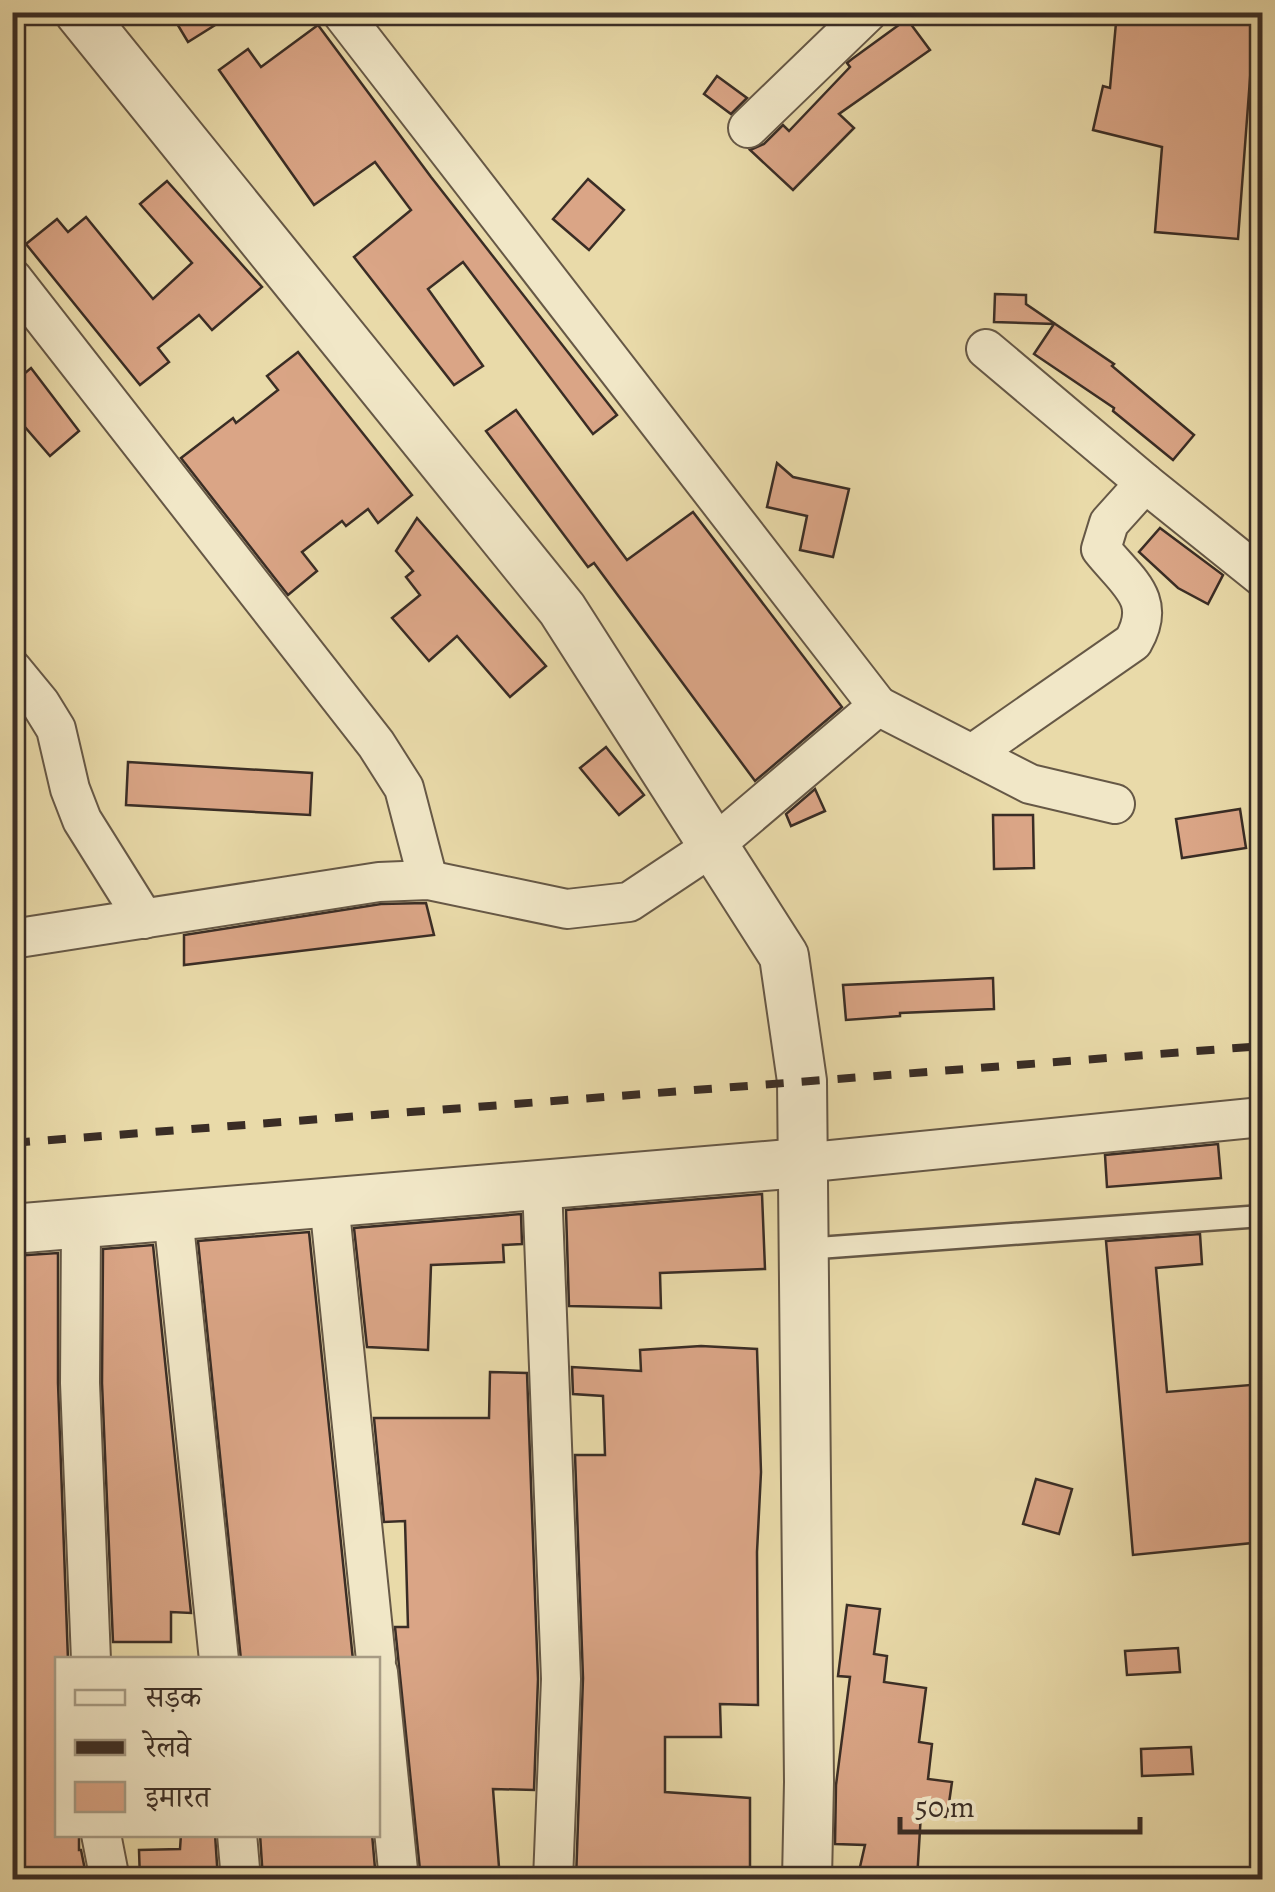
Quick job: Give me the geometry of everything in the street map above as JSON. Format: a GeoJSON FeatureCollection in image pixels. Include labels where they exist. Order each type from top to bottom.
{"type":"FeatureCollection","features":[{"type":"Feature","properties":{"kind":"street"},"geometry":{"type":"LineString","coordinates":[[79,12],[562,610],[784,956],[802,1081],[810,1782],[807,1880]]}},
{"type":"Feature","properties":{"kind":"street"},"geometry":{"type":"LineString","coordinates":[[341,12],[878,706],[1030,784],[1115,804]]}},
{"type":"Feature","properties":{"kind":"street"},"geometry":{"type":"LineString","coordinates":[[748,128],[868,12]]}},
{"type":"Feature","properties":{"kind":"street"},"geometry":{"type":"LineString","coordinates":[[12,278],[376,744],[404,788],[428,880]]}},
{"type":"Feature","properties":{"kind":"street"},"geometry":{"type":"LineString","coordinates":[[986,349],[1262,577]]}},
{"type":"Feature","properties":{"kind":"street"},"geometry":{"type":"LineString","coordinates":[[972,754],[1133,642],[1144,618],[1144,603],[1101,549],[1110,523],[1145,483]]}},
{"type":"Feature","properties":{"kind":"street"},"geometry":{"type":"LineString","coordinates":[[12,669],[56,728],[82,820],[144,919]]}},
{"type":"Feature","properties":{"kind":"street"},"geometry":{"type":"LineString","coordinates":[[12,939],[379,882],[428,880],[567,909],[629,902],[713,846],[878,706]]}},
{"type":"Feature","properties":{"kind":"street"},"geometry":{"type":"LineString","coordinates":[[12,1229],[801,1164],[1262,1117]]}},
{"type":"Feature","properties":{"kind":"street"},"geometry":{"type":"LineString","coordinates":[[542,1185],[561,1679],[553,1880]]}},
{"type":"Feature","properties":{"kind":"street"},"geometry":{"type":"LineString","coordinates":[[328,1202],[376,1657]]}},
{"type":"Feature","properties":{"kind":"street"},"geometry":{"type":"LineString","coordinates":[[174,1216],[219,1657]]}},
{"type":"Feature","properties":{"kind":"street"},"geometry":{"type":"LineString","coordinates":[[81,1223],[80,1383],[91,1657]]}},
{"type":"Feature","properties":{"kind":"street"},"geometry":{"type":"LineString","coordinates":[[380,1692],[399,1880]]}},
{"type":"Feature","properties":{"kind":"street"},"geometry":{"type":"LineString","coordinates":[[102,1837],[110,1880]]}},
{"type":"Feature","properties":{"kind":"street"},"geometry":{"type":"LineString","coordinates":[[237,1837],[241,1880]]}},
{"type":"Feature","properties":{"kind":"lane"},"geometry":{"type":"LineString","coordinates":[[802,1249],[1262,1216]]}},
{"type":"Feature","properties":{"kind":"building"},"geometry":{"type":"Polygon","coordinates":[[[170,12],[236,12],[188,42],[170,12]]]}},
{"type":"Feature","properties":{"kind":"building"},"geometry":{"type":"Polygon","coordinates":[[[1117,12],[1255,12],[1238,239],[1155,232],[1162,147],[1093,130],[1103,86],[1110,88],[1117,12]]]}},
{"type":"Feature","properties":{"kind":"building"},"geometry":{"type":"Polygon","coordinates":[[[907,19],[930,50],[839,114],[854,128],[793,190],[750,150],[764,144],[783,125],[789,131],[850,67],[847,63],[907,19]]]}},
{"type":"Feature","properties":{"kind":"building"},"geometry":{"type":"Polygon","coordinates":[[[318,25],[617,415],[593,434],[463,262],[428,289],[483,366],[454,385],[354,257],[411,210],[375,162],[314,205],[219,70],[248,49],[261,67],[318,25]]]}},
{"type":"Feature","properties":{"kind":"building"},"geometry":{"type":"Polygon","coordinates":[[[717,76],[747,98],[731,114],[704,94],[717,76]]]}},
{"type":"Feature","properties":{"kind":"building"},"geometry":{"type":"Polygon","coordinates":[[[588,179],[624,210],[589,250],[553,219],[588,179]]]}},
{"type":"Feature","properties":{"kind":"building"},"geometry":{"type":"Polygon","coordinates":[[[167,181],[262,287],[212,330],[199,315],[158,348],[169,362],[140,385],[26,244],[57,219],[68,232],[86,217],[153,299],[192,263],[140,204],[167,181]]]}},
{"type":"Feature","properties":{"kind":"building"},"geometry":{"type":"Polygon","coordinates":[[[995,294],[1026,295],[1026,304],[1114,364],[1194,435],[1173,460],[1114,408],[1034,354],[1054,324],[994,322],[995,294]]]}},
{"type":"Feature","properties":{"kind":"building"},"geometry":{"type":"Polygon","coordinates":[[[298,352],[412,495],[378,523],[368,509],[346,526],[342,521],[302,552],[317,571],[288,595],[181,458],[278,390],[267,376],[298,352]]]}},
{"type":"Feature","properties":{"kind":"building"},"geometry":{"type":"Polygon","coordinates":[[[31,368],[79,431],[50,456],[12,412],[12,384],[31,368]]]}},
{"type":"Feature","properties":{"kind":"building"},"geometry":{"type":"Polygon","coordinates":[[[516,410],[627,560],[693,512],[842,707],[755,781],[594,563],[588,567],[486,431],[516,410]]]}},
{"type":"Feature","properties":{"kind":"building"},"geometry":{"type":"Polygon","coordinates":[[[777,463],[793,477],[849,489],[833,557],[800,550],[807,516],[767,507],[777,463]]]}},
{"type":"Feature","properties":{"kind":"building"},"geometry":{"type":"Polygon","coordinates":[[[417,518],[546,666],[510,697],[457,636],[429,661],[392,618],[420,595],[406,577],[413,571],[396,551],[417,518]]]}},
{"type":"Feature","properties":{"kind":"building"},"geometry":{"type":"Polygon","coordinates":[[[1160,528],[1223,575],[1208,604],[1178,588],[1139,552],[1160,528]]]}},
{"type":"Feature","properties":{"kind":"building"},"geometry":{"type":"Polygon","coordinates":[[[606,747],[644,795],[619,815],[580,768],[606,747]]]}},
{"type":"Feature","properties":{"kind":"building"},"geometry":{"type":"Polygon","coordinates":[[[128,762],[312,773],[310,815],[126,805],[128,762]]]}},
{"type":"Feature","properties":{"kind":"building"},"geometry":{"type":"Polygon","coordinates":[[[815,789],[825,811],[791,826],[786,814],[815,789]]]}},
{"type":"Feature","properties":{"kind":"building"},"geometry":{"type":"Polygon","coordinates":[[[1240,809],[1246,848],[1182,858],[1176,819],[1240,809]]]}},
{"type":"Feature","properties":{"kind":"building"},"geometry":{"type":"Polygon","coordinates":[[[993,815],[1033,815],[1034,868],[994,869],[993,815]]]}},
{"type":"Feature","properties":{"kind":"building"},"geometry":{"type":"Polygon","coordinates":[[[426,903],[434,935],[184,965],[184,935],[381,904],[426,903]]]}},
{"type":"Feature","properties":{"kind":"building"},"geometry":{"type":"Polygon","coordinates":[[[993,978],[994,1009],[846,1020],[843,985],[993,978]]]}},
{"type":"Feature","properties":{"kind":"building"},"geometry":{"type":"Polygon","coordinates":[[[1218,1144],[1221,1178],[1107,1187],[1105,1155],[1218,1144]]]}},
{"type":"Feature","properties":{"kind":"building"},"geometry":{"type":"Polygon","coordinates":[[[762,1194],[765,1269],[660,1273],[661,1308],[569,1306],[566,1210],[762,1194]]]}},
{"type":"Feature","properties":{"kind":"building"},"geometry":{"type":"Polygon","coordinates":[[[521,1214],[522,1244],[503,1245],[504,1262],[431,1265],[428,1350],[367,1347],[354,1228],[521,1214]]]}},
{"type":"Feature","properties":{"kind":"building"},"geometry":{"type":"Polygon","coordinates":[[[309,1232],[353,1657],[241,1657],[198,1241],[309,1232]]]}},
{"type":"Feature","properties":{"kind":"building"},"geometry":{"type":"Polygon","coordinates":[[[1200,1234],[1202,1264],[1156,1268],[1167,1392],[1262,1384],[1262,1542],[1133,1555],[1106,1241],[1200,1234]]]}},
{"type":"Feature","properties":{"kind":"building"},"geometry":{"type":"Polygon","coordinates":[[[153,1245],[191,1613],[171,1612],[171,1642],[113,1642],[102,1383],[103,1249],[153,1245]]]}},
{"type":"Feature","properties":{"kind":"building"},"geometry":{"type":"Polygon","coordinates":[[[58,1253],[58,1383],[68,1657],[55,1657],[55,1837],[79,1837],[87,1880],[12,1880],[12,1256],[58,1253]]]}},
{"type":"Feature","properties":{"kind":"building"},"geometry":{"type":"Polygon","coordinates":[[[701,1346],[757,1349],[761,1472],[758,1705],[720,1704],[721,1737],[665,1737],[665,1792],[750,1798],[750,1880],[576,1880],[583,1678],[575,1455],[605,1455],[603,1396],[573,1394],[572,1367],[641,1371],[640,1350],[701,1346]]]}},
{"type":"Feature","properties":{"kind":"building"},"geometry":{"type":"Polygon","coordinates":[[[490,1372],[527,1373],[538,1679],[534,1790],[493,1789],[500,1880],[421,1880],[395,1627],[408,1627],[405,1521],[384,1522],[374,1418],[489,1418],[490,1372]]]}},
{"type":"Feature","properties":{"kind":"building"},"geometry":{"type":"Polygon","coordinates":[[[1036,1479],[1072,1489],[1059,1534],[1023,1524],[1036,1479]]]}},
{"type":"Feature","properties":{"kind":"building"},"geometry":{"type":"Polygon","coordinates":[[[847,1605],[880,1609],[874,1654],[887,1656],[884,1682],[926,1688],[919,1742],[932,1744],[928,1779],[952,1782],[947,1817],[921,1813],[917,1880],[857,1880],[865,1845],[835,1844],[836,1785],[850,1677],[838,1676],[847,1605]]]}},
{"type":"Feature","properties":{"kind":"building"},"geometry":{"type":"Polygon","coordinates":[[[1178,1648],[1180,1672],[1127,1675],[1125,1651],[1178,1648]]]}},
{"type":"Feature","properties":{"kind":"building"},"geometry":{"type":"Polygon","coordinates":[[[1191,1747],[1193,1774],[1142,1776],[1141,1749],[1191,1747]]]}},
{"type":"Feature","properties":{"kind":"building"},"geometry":{"type":"Polygon","coordinates":[[[181,1837],[215,1837],[218,1880],[140,1880],[139,1850],[180,1849],[181,1837]]]}},
{"type":"Feature","properties":{"kind":"building"},"geometry":{"type":"Polygon","coordinates":[[[260,1837],[372,1837],[376,1880],[263,1880],[260,1837]]]}},
{"type":"Feature","properties":{"kind":"railway"},"geometry":{"type":"LineString","coordinates":[[12,1143],[1262,1046]]}}]}
